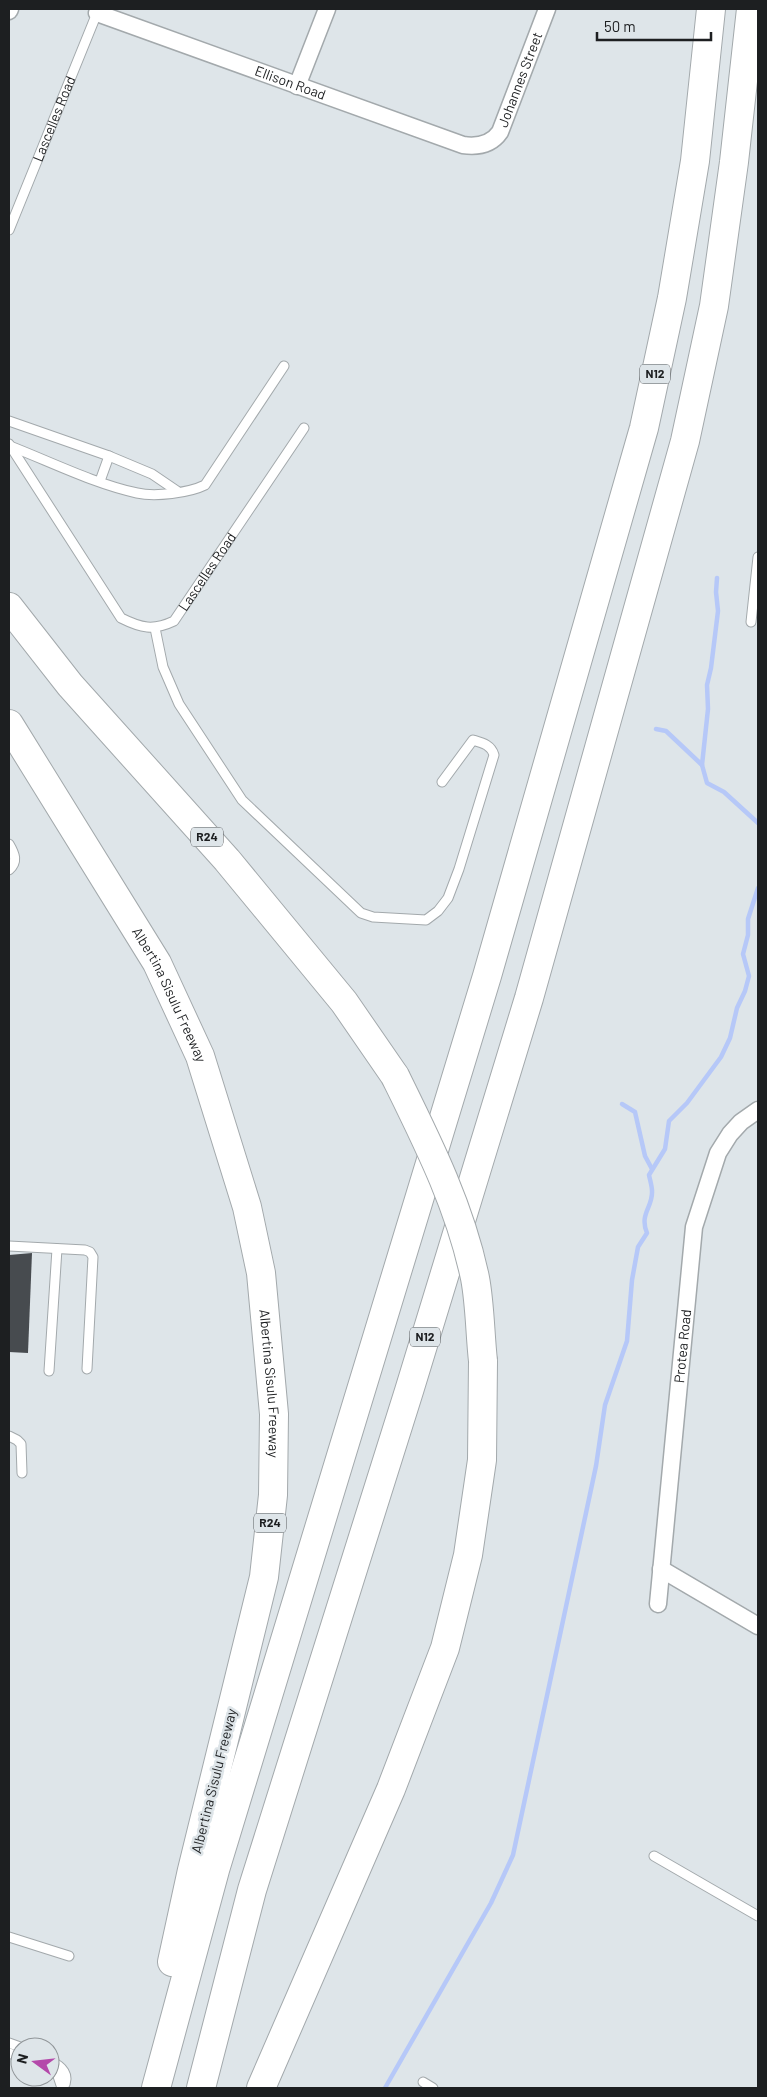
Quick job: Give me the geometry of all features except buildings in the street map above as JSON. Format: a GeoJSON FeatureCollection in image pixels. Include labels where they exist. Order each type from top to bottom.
{"type":"FeatureCollection","features":[{"type":"Feature","properties":{"kind":"highway","name":"N12"},"geometry":{"type":"LineString","coordinates":[[156,2088],[215,1870],[482,995],[644,428],[672,298],[695,161],[712,9]]}},
{"type":"Feature","properties":{"kind":"highway","name":"N12"},"geometry":{"type":"LineString","coordinates":[[201,2088],[252,1890],[406,1400],[529,998],[685,441],[714,306],[734,162],[751,9]]}},
{"type":"Feature","properties":{"kind":"highway","name":"R24"},"geometry":{"type":"LineString","coordinates":[[9,607],[70,685],[227,860],[344,1002],[395,1076],[437,1162],[457,1215],[475,1278],[483,1361],[482,1460],[468,1555],[445,1648],[391,1789],[260,2088]]}},
{"type":"Feature","properties":{"kind":"highway","name":"Albertina Sisulu Freeway"},"geometry":{"type":"LineString","coordinates":[[9,724],[157,963],[200,1056],[247,1207],[261,1273],[274,1414],[273,1495],[264,1577],[192,1870],[145,2088]]}},
{"type":"Feature","properties":{"kind":"street"},"geometry":{"type":"LineString","coordinates":[[297,86],[327,9]]}},
{"type":"Feature","properties":{"kind":"street","name":"Johannes Street"},"geometry":{"type":"LineString","coordinates":[[484,144],[496,137],[500,132],[547,9]]}},
{"type":"Feature","properties":{"kind":"street","name":"Ellison Road"},"geometry":{"type":"LineString","coordinates":[[98,11],[463,146],[484,144]]}},
{"type":"Feature","properties":{"kind":"street","name":"Protea Road"},"geometry":{"type":"LineString","coordinates":[[658,1604],[694,1227],[718,1153],[730,1134],[758,1110]]}},
{"type":"Feature","properties":{"kind":"street"},"geometry":{"type":"LineString","coordinates":[[661,1569],[758,1626]]}},
{"type":"Feature","properties":{"kind":"lane","name":"Lascelles Road"},"geometry":{"type":"LineString","coordinates":[[9,230],[13,206],[98,11]]}},
{"type":"Feature","properties":{"kind":"lane"},"geometry":{"type":"LineString","coordinates":[[9,445],[138,494],[189,491],[205,485],[284,366]]}},
{"type":"Feature","properties":{"kind":"lane"},"geometry":{"type":"LineString","coordinates":[[9,421],[109,456],[152,474],[176,492]]}},
{"type":"Feature","properties":{"kind":"lane","name":"Lascelles Road"},"geometry":{"type":"LineString","coordinates":[[155,628],[174,620],[304,428]]}},
{"type":"Feature","properties":{"kind":"lane"},"geometry":{"type":"LineString","coordinates":[[9,445],[121,618],[135,625],[155,628],[163,667],[179,704],[242,800],[360,913],[373,917],[426,920],[438,911],[448,898],[459,870],[494,756],[492,750],[488,745],[473,740],[442,782]]}},
{"type":"Feature","properties":{"kind":"lane"},"geometry":{"type":"LineString","coordinates":[[100,481],[109,456]]}},
{"type":"Feature","properties":{"kind":"lane"},"geometry":{"type":"LineString","coordinates":[[751,622],[758,557]]}},
{"type":"Feature","properties":{"kind":"lane"},"geometry":{"type":"LineString","coordinates":[[9,844],[15,856],[15,861],[9,870]]}},
{"type":"Feature","properties":{"kind":"lane"},"geometry":{"type":"LineString","coordinates":[[9,1246],[85,1250],[90,1252],[93,1257],[87,1369]]}},
{"type":"Feature","properties":{"kind":"lane"},"geometry":{"type":"LineString","coordinates":[[49,1370],[57,1249]]}},
{"type":"Feature","properties":{"kind":"lane"},"geometry":{"type":"LineString","coordinates":[[9,1436],[21,1444],[22,1474]]}},
{"type":"Feature","properties":{"kind":"lane"},"geometry":{"type":"LineString","coordinates":[[654,1856],[758,1916]]}},
{"type":"Feature","properties":{"kind":"lane"},"geometry":{"type":"LineString","coordinates":[[9,1937],[69,1956]]}},
{"type":"Feature","properties":{"kind":"lane"},"geometry":{"type":"LineString","coordinates":[[60,2067],[67,2076],[67,2082],[63,2088]]}},
{"type":"Feature","properties":{"kind":"lane"},"geometry":{"type":"LineString","coordinates":[[423,2082],[433,2088]]}},
{"type":"Feature","properties":{"kind":"waterway"},"geometry":{"type":"LineString","coordinates":[[717,578],[718,611],[707,685],[708,709],[702,765],[707,783],[724,792],[758,823]]}},
{"type":"Feature","properties":{"kind":"waterway"},"geometry":{"type":"LineString","coordinates":[[656,729],[666,731],[702,765]]}},
{"type":"Feature","properties":{"kind":"waterway"},"geometry":{"type":"LineString","coordinates":[[385,2088],[491,1903],[513,1855],[596,1466],[605,1405],[627,1341],[632,1280],[638,1247],[647,1233],[645,1216],[652,1197],[649,1175],[665,1149],[669,1121],[687,1103],[721,1057],[730,1038],[737,1008],[745,991],[749,976],[743,954],[748,935],[748,919],[758,888]]}},
{"type":"Feature","properties":{"kind":"waterway"},"geometry":{"type":"LineString","coordinates":[[622,1104],[635,1112],[645,1156],[652,1169]]}}]}
